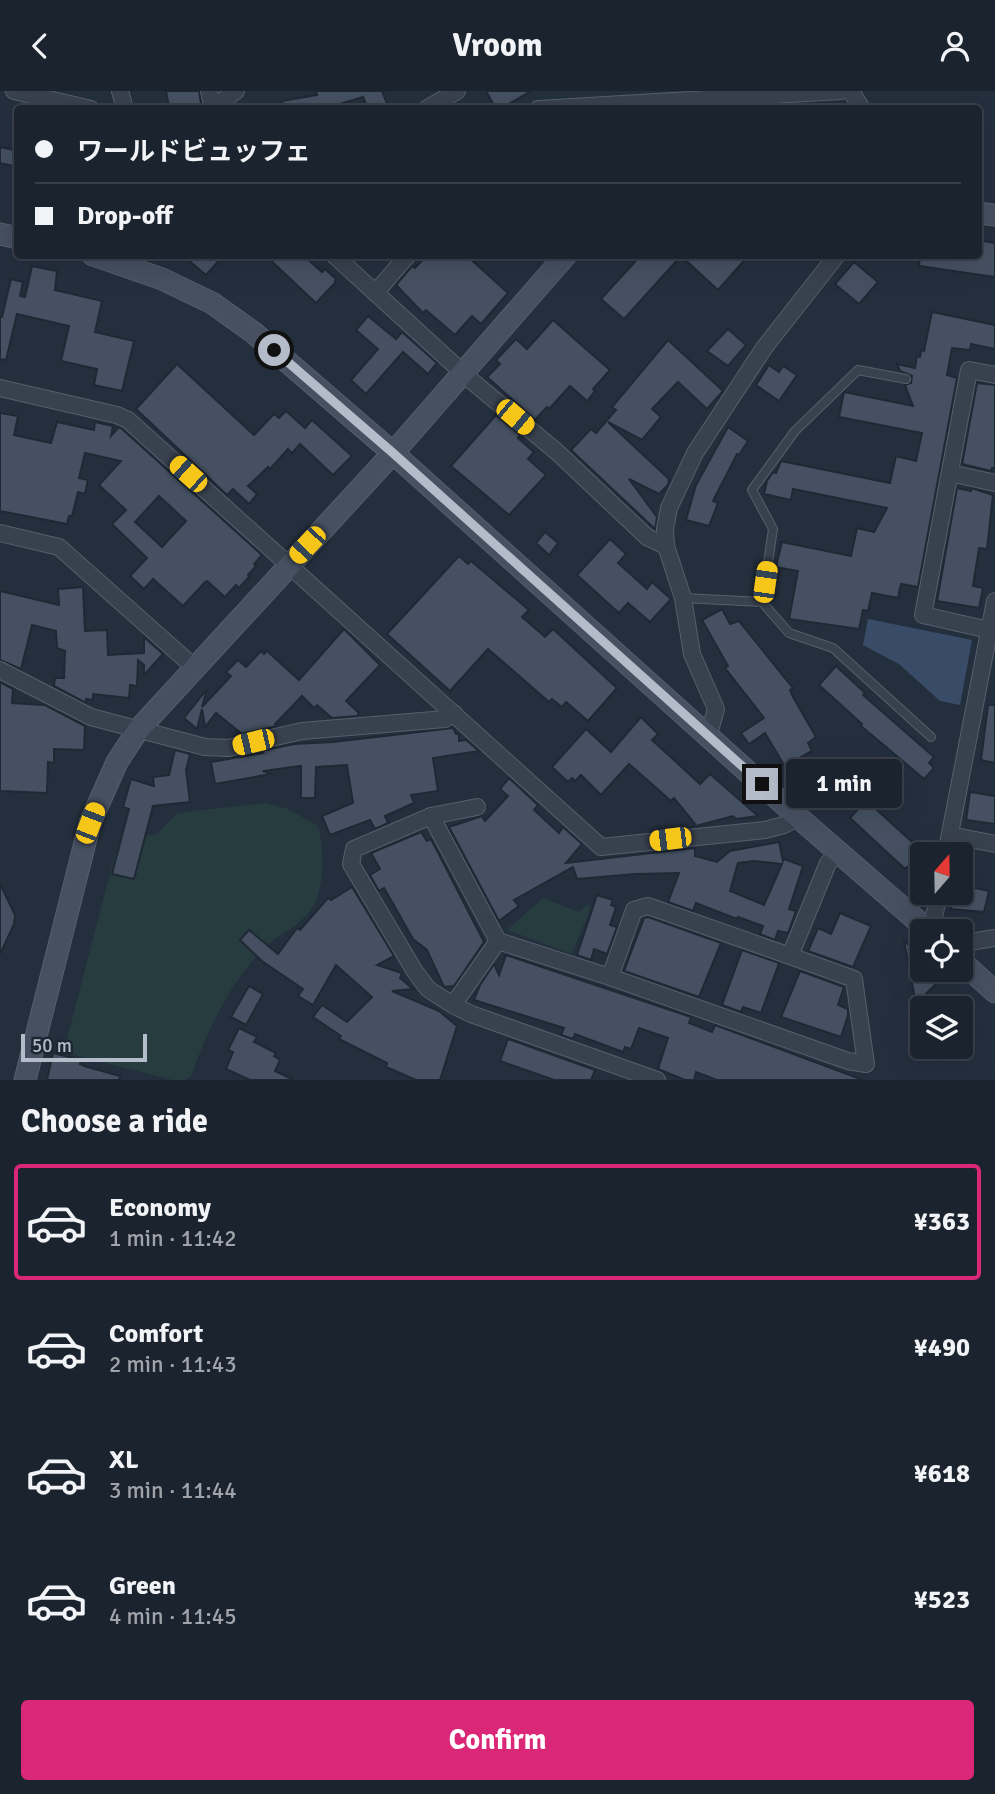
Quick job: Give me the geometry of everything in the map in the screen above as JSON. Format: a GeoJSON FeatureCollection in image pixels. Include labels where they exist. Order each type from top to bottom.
{"type":"FeatureCollection","features":[{"type":"Feature","properties":{"kind":"street"},"geometry":{"type":"LineString","coordinates":[[14,91],[74,105]]}},
{"type":"Feature","properties":{"kind":"street"},"geometry":{"type":"LineString","coordinates":[[217,105],[236,91]]}},
{"type":"Feature","properties":{"kind":"street"},"geometry":{"type":"LineString","coordinates":[[433,105],[457,91]]}},
{"type":"Feature","properties":{"kind":"street"},"geometry":{"type":"LineString","coordinates":[[605,105],[841,91]]}},
{"type":"Feature","properties":{"kind":"street"},"geometry":{"type":"LineString","coordinates":[[105,259],[162,279],[212,303],[254,333],[393,453],[915,919]]}},
{"type":"Feature","properties":{"kind":"street"},"geometry":{"type":"LineString","coordinates":[[338,259],[556,452],[647,537],[666,546]]}},
{"type":"Feature","properties":{"kind":"street"},"geometry":{"type":"LineString","coordinates":[[375,293],[405,259]]}},
{"type":"Feature","properties":{"kind":"street"},"geometry":{"type":"LineString","coordinates":[[25,1080],[90,823],[117,762],[138,730],[393,453],[562,259]]}},
{"type":"Feature","properties":{"kind":"street"},"geometry":{"type":"LineString","coordinates":[[709,734],[716,709],[692,654],[683,598],[666,546],[665,529],[669,508],[695,453],[764,348],[834,259]]}},
{"type":"Feature","properties":{"kind":"street"},"geometry":{"type":"LineString","coordinates":[[989,630],[923,615],[968,370],[995,376]]}},
{"type":"Feature","properties":{"kind":"street"},"geometry":{"type":"LineString","coordinates":[[0,388],[117,415],[128,420],[601,847],[765,830],[784,825],[798,817]]}},
{"type":"Feature","properties":{"kind":"street"},"geometry":{"type":"LineString","coordinates":[[950,473],[995,484]]}},
{"type":"Feature","properties":{"kind":"street"},"geometry":{"type":"LineString","coordinates":[[0,533],[59,547],[195,668]]}},
{"type":"Feature","properties":{"kind":"street"},"geometry":{"type":"LineString","coordinates":[[949,842],[995,601]]}},
{"type":"Feature","properties":{"kind":"street"},"geometry":{"type":"LineString","coordinates":[[0,670],[91,717],[205,747],[228,748],[302,731],[445,719],[454,713]]}},
{"type":"Feature","properties":{"kind":"street"},"geometry":{"type":"LineString","coordinates":[[477,807],[431,816],[354,849],[351,864],[421,979],[428,989],[471,1014],[657,1080]]}},
{"type":"Feature","properties":{"kind":"street"},"geometry":{"type":"LineString","coordinates":[[431,816],[498,941],[610,977],[848,1061],[867,1072]]}},
{"type":"Feature","properties":{"kind":"street"},"geometry":{"type":"LineString","coordinates":[[950,835],[995,843]]}},
{"type":"Feature","properties":{"kind":"street"},"geometry":{"type":"LineString","coordinates":[[790,955],[828,863],[839,852]]}},
{"type":"Feature","properties":{"kind":"street"},"geometry":{"type":"LineString","coordinates":[[610,977],[634,910],[648,906],[855,979],[867,1072]]}},
{"type":"Feature","properties":{"kind":"street"},"geometry":{"type":"LineString","coordinates":[[973,942],[995,938]]}},
{"type":"Feature","properties":{"kind":"street"},"geometry":{"type":"LineString","coordinates":[[453,1005],[498,941]]}},
{"type":"Feature","properties":{"kind":"street"},"geometry":{"type":"LineString","coordinates":[[973,972],[995,992]]}},
{"type":"Feature","properties":{"kind":"lane"},"geometry":{"type":"LineString","coordinates":[[762,602],[773,529],[752,490],[795,431],[858,370],[906,379]]}},
{"type":"Feature","properties":{"kind":"lane"},"geometry":{"type":"LineString","coordinates":[[683,598],[762,602],[789,633],[833,648],[931,737]]}},
{"type":"Feature","properties":{"kind":"green space"},"geometry":{"type":"Polygon","coordinates":[[[266,803],[288,809],[318,826],[322,866],[318,896],[305,917],[265,947],[241,976],[212,1025],[191,1077],[173,1080],[74,1055],[66,1043],[115,854],[130,837],[157,834],[177,813],[266,803]]]}},
{"type":"Feature","properties":{"kind":"green space"},"geometry":{"type":"Polygon","coordinates":[[[543,898],[579,912],[587,905],[591,907],[572,954],[507,930],[543,898]]]}},
{"type":"Feature","properties":{"kind":"water"},"geometry":{"type":"Polygon","coordinates":[[[868,619],[972,640],[960,705],[940,701],[899,664],[863,645],[868,619]]]}},
{"type":"Feature","properties":{"kind":"building"},"geometry":{"type":"Polygon","coordinates":[[[166,91],[199,91],[201,105],[169,105],[166,91]]]}},
{"type":"Feature","properties":{"kind":"building"},"geometry":{"type":"Polygon","coordinates":[[[316,91],[382,91],[387,105],[366,105],[363,97],[340,105],[282,105],[282,101],[317,95],[316,91]]]}},
{"type":"Feature","properties":{"kind":"building"},"geometry":{"type":"Polygon","coordinates":[[[486,91],[531,91],[507,105],[494,105],[486,91]]]}},
{"type":"Feature","properties":{"kind":"building"},"geometry":{"type":"Polygon","coordinates":[[[0,147],[14,150],[14,166],[0,163],[0,147]]]}},
{"type":"Feature","properties":{"kind":"building"},"geometry":{"type":"Polygon","coordinates":[[[982,241],[995,243],[995,277],[919,266],[920,259],[982,259],[982,241]]]}},
{"type":"Feature","properties":{"kind":"building"},"geometry":{"type":"Polygon","coordinates":[[[187,259],[220,259],[206,275],[187,259]]]}},
{"type":"Feature","properties":{"kind":"building"},"geometry":{"type":"Polygon","coordinates":[[[269,259],[307,259],[322,272],[325,269],[336,279],[316,303],[269,259]]]}},
{"type":"Feature","properties":{"kind":"building"},"geometry":{"type":"Polygon","coordinates":[[[423,259],[470,259],[508,293],[481,324],[472,316],[455,335],[426,310],[423,313],[396,285],[412,266],[415,268],[423,259]]]}},
{"type":"Feature","properties":{"kind":"building"},"geometry":{"type":"Polygon","coordinates":[[[637,259],[678,259],[624,319],[601,299],[637,259]]]}},
{"type":"Feature","properties":{"kind":"building"},"geometry":{"type":"Polygon","coordinates":[[[684,259],[745,259],[718,290],[684,259]]]}},
{"type":"Feature","properties":{"kind":"building"},"geometry":{"type":"Polygon","coordinates":[[[854,262],[878,282],[859,304],[835,284],[854,262]]]}},
{"type":"Feature","properties":{"kind":"building"},"geometry":{"type":"Polygon","coordinates":[[[32,266],[57,271],[55,290],[102,301],[95,332],[134,341],[122,391],[94,385],[97,369],[61,361],[69,326],[17,314],[6,360],[0,359],[0,317],[11,279],[23,282],[20,296],[25,297],[32,266]]]}},
{"type":"Feature","properties":{"kind":"building"},"geometry":{"type":"Polygon","coordinates":[[[932,312],[995,325],[995,349],[971,344],[970,350],[952,348],[947,375],[957,378],[918,587],[901,584],[898,598],[872,593],[868,611],[863,610],[859,629],[789,619],[798,571],[776,567],[782,542],[851,556],[857,528],[874,532],[887,508],[793,489],[791,500],[764,494],[767,481],[773,472],[776,473],[781,461],[890,483],[896,456],[916,461],[922,433],[839,417],[844,392],[913,406],[905,385],[911,383],[912,376],[900,371],[897,364],[915,368],[917,356],[920,357],[921,350],[924,351],[932,312]]]}},
{"type":"Feature","properties":{"kind":"building"},"geometry":{"type":"Polygon","coordinates":[[[368,316],[396,339],[402,332],[437,363],[428,374],[403,352],[366,394],[351,380],[378,349],[356,330],[368,316]]]}},
{"type":"Feature","properties":{"kind":"building"},"geometry":{"type":"Polygon","coordinates":[[[553,320],[610,370],[593,389],[595,391],[587,401],[570,386],[535,420],[487,377],[500,364],[496,360],[516,339],[527,349],[553,320]]]}},
{"type":"Feature","properties":{"kind":"building"},"geometry":{"type":"Polygon","coordinates":[[[728,329],[746,345],[728,366],[707,351],[728,329]]]}},
{"type":"Feature","properties":{"kind":"building"},"geometry":{"type":"Polygon","coordinates":[[[668,340],[723,391],[707,409],[678,382],[652,409],[661,417],[642,440],[608,422],[669,479],[668,485],[659,494],[629,479],[657,517],[655,529],[571,450],[591,429],[596,433],[616,410],[612,407],[668,340]]]}},
{"type":"Feature","properties":{"kind":"building"},"geometry":{"type":"Polygon","coordinates":[[[177,364],[254,435],[274,414],[279,418],[286,411],[305,428],[312,420],[352,456],[333,475],[300,444],[292,453],[288,449],[270,469],[268,467],[248,486],[257,494],[249,504],[233,489],[227,495],[136,409],[177,364]]]}},
{"type":"Feature","properties":{"kind":"building"},"geometry":{"type":"Polygon","coordinates":[[[769,365],[779,372],[783,366],[797,375],[779,401],[756,385],[769,365]]]}},
{"type":"Feature","properties":{"kind":"building"},"geometry":{"type":"Polygon","coordinates":[[[977,383],[995,385],[995,468],[991,471],[962,464],[977,383]]]}},
{"type":"Feature","properties":{"kind":"building"},"geometry":{"type":"Polygon","coordinates":[[[0,413],[18,416],[14,435],[51,443],[57,422],[94,430],[95,422],[113,426],[111,436],[119,427],[122,429],[262,555],[254,564],[256,566],[249,577],[239,588],[236,585],[225,597],[207,581],[183,606],[153,579],[144,589],[130,576],[147,558],[112,524],[126,510],[99,485],[121,461],[85,453],[79,478],[88,480],[85,494],[78,492],[72,516],[69,516],[67,524],[0,511],[0,413]],[[159,496],[135,522],[162,547],[186,521],[159,496]]]}},
{"type":"Feature","properties":{"kind":"building"},"geometry":{"type":"Polygon","coordinates":[[[496,415],[520,435],[518,438],[534,452],[528,459],[546,475],[509,515],[451,466],[496,415]]]}},
{"type":"Feature","properties":{"kind":"building"},"geometry":{"type":"Polygon","coordinates":[[[728,427],[748,441],[739,455],[737,454],[713,501],[718,503],[709,526],[686,520],[696,485],[728,427]]]}},
{"type":"Feature","properties":{"kind":"building"},"geometry":{"type":"Polygon","coordinates":[[[957,488],[971,491],[971,488],[993,495],[987,549],[979,548],[973,586],[983,588],[979,608],[937,601],[957,488]]]}},
{"type":"Feature","properties":{"kind":"building"},"geometry":{"type":"Polygon","coordinates":[[[545,532],[558,543],[549,555],[536,543],[545,532]]]}},
{"type":"Feature","properties":{"kind":"building"},"geometry":{"type":"Polygon","coordinates":[[[610,539],[626,554],[618,563],[647,589],[652,582],[671,599],[650,622],[628,603],[619,613],[577,575],[610,539]]]}},
{"type":"Feature","properties":{"kind":"building"},"geometry":{"type":"Polygon","coordinates":[[[459,556],[468,564],[471,561],[529,610],[522,617],[545,637],[553,629],[617,688],[588,721],[566,702],[562,707],[552,699],[549,702],[488,649],[450,691],[387,634],[459,556]]]}},
{"type":"Feature","properties":{"kind":"building"},"geometry":{"type":"Polygon","coordinates":[[[83,587],[85,631],[107,630],[108,655],[144,653],[144,637],[163,654],[144,675],[144,665],[138,660],[137,686],[130,685],[129,698],[93,694],[93,700],[86,699],[86,703],[54,686],[55,678],[64,678],[65,651],[57,648],[56,631],[32,625],[21,669],[0,660],[0,591],[59,605],[58,589],[83,587]]]}},
{"type":"Feature","properties":{"kind":"building"},"geometry":{"type":"Polygon","coordinates":[[[722,609],[730,624],[739,621],[793,688],[790,690],[792,695],[816,737],[808,743],[812,751],[799,758],[819,790],[807,796],[798,780],[794,782],[765,733],[749,744],[741,733],[764,718],[725,668],[728,666],[702,620],[722,609]]]}},
{"type":"Feature","properties":{"kind":"building"},"geometry":{"type":"Polygon","coordinates":[[[344,629],[380,665],[346,701],[359,713],[357,716],[332,718],[317,705],[314,708],[302,696],[275,724],[277,726],[242,734],[216,713],[205,727],[202,709],[197,729],[184,718],[207,689],[202,707],[231,676],[226,672],[238,660],[246,667],[261,651],[264,654],[267,651],[299,680],[344,629]]]}},
{"type":"Feature","properties":{"kind":"building"},"geometry":{"type":"Polygon","coordinates":[[[836,666],[865,693],[863,695],[934,757],[929,763],[934,768],[924,779],[861,726],[862,724],[819,685],[836,666]]]}},
{"type":"Feature","properties":{"kind":"building"},"geometry":{"type":"Polygon","coordinates":[[[0,682],[13,689],[12,703],[45,705],[85,726],[84,750],[54,749],[54,763],[48,762],[47,793],[0,791],[0,682]]]}},
{"type":"Feature","properties":{"kind":"building"},"geometry":{"type":"Polygon","coordinates":[[[988,705],[995,705],[995,763],[981,760],[988,705]]]}},
{"type":"Feature","properties":{"kind":"building"},"geometry":{"type":"Polygon","coordinates":[[[641,717],[658,734],[652,740],[700,784],[710,774],[758,816],[736,819],[733,816],[692,827],[695,824],[674,798],[671,801],[629,764],[601,795],[581,775],[575,781],[572,778],[568,782],[552,767],[586,729],[611,752],[641,717]]]}},
{"type":"Feature","properties":{"kind":"building"},"geometry":{"type":"Polygon","coordinates":[[[453,728],[456,734],[459,734],[459,741],[466,740],[479,751],[433,758],[438,791],[411,795],[414,803],[385,816],[388,823],[375,829],[370,820],[330,835],[322,816],[353,803],[347,765],[316,767],[315,798],[301,798],[301,766],[263,771],[271,774],[215,784],[211,762],[263,753],[261,751],[294,744],[453,728]]]}},
{"type":"Feature","properties":{"kind":"building"},"geometry":{"type":"Polygon","coordinates":[[[175,750],[190,754],[186,770],[190,802],[153,806],[134,879],[112,874],[129,809],[123,807],[131,779],[154,786],[153,777],[169,775],[175,750]]]}},
{"type":"Feature","properties":{"kind":"building"},"geometry":{"type":"Polygon","coordinates":[[[509,778],[538,805],[534,810],[559,833],[563,827],[582,844],[566,863],[695,848],[695,856],[717,862],[730,851],[779,842],[783,861],[784,859],[803,866],[789,909],[796,911],[788,933],[778,931],[775,940],[760,934],[763,926],[738,917],[737,919],[696,903],[693,911],[668,902],[679,873],[577,879],[573,867],[514,900],[519,906],[499,921],[449,827],[482,816],[485,821],[508,796],[500,789],[509,778]],[[754,861],[738,863],[730,891],[764,905],[782,864],[754,861]]]}},
{"type":"Feature","properties":{"kind":"building"},"geometry":{"type":"Polygon","coordinates":[[[970,792],[995,796],[995,824],[966,820],[970,792]]]}},
{"type":"Feature","properties":{"kind":"building"},"geometry":{"type":"Polygon","coordinates":[[[866,800],[912,842],[910,842],[910,870],[907,867],[905,869],[850,818],[866,800]]]}},
{"type":"Feature","properties":{"kind":"building"},"geometry":{"type":"Polygon","coordinates":[[[421,832],[427,841],[431,839],[484,942],[454,986],[444,987],[427,950],[413,939],[384,888],[379,891],[370,875],[380,869],[371,853],[421,832]]]}},
{"type":"Feature","properties":{"kind":"building"},"geometry":{"type":"Polygon","coordinates":[[[0,884],[15,915],[14,924],[0,954],[0,884]]]}},
{"type":"Feature","properties":{"kind":"building"},"geometry":{"type":"Polygon","coordinates":[[[352,887],[394,956],[377,965],[402,973],[400,978],[413,989],[392,991],[439,1011],[457,1026],[440,1080],[416,1080],[386,1067],[387,1063],[339,1039],[341,1036],[313,1017],[322,1005],[347,1022],[372,997],[336,965],[313,1005],[298,996],[303,989],[262,961],[240,940],[249,930],[278,954],[297,928],[300,930],[328,898],[331,900],[352,887]]]}},
{"type":"Feature","properties":{"kind":"building"},"geometry":{"type":"Polygon","coordinates":[[[973,888],[989,891],[984,912],[951,909],[952,905],[973,905],[973,888]]]}},
{"type":"Feature","properties":{"kind":"building"},"geometry":{"type":"Polygon","coordinates":[[[597,895],[613,900],[611,905],[616,907],[610,925],[617,927],[607,954],[594,949],[591,960],[577,955],[597,895]]]}},
{"type":"Feature","properties":{"kind":"building"},"geometry":{"type":"Polygon","coordinates":[[[840,913],[871,926],[853,967],[808,951],[818,928],[831,934],[840,913]]]}},
{"type":"Feature","properties":{"kind":"building"},"geometry":{"type":"Polygon","coordinates":[[[648,917],[721,943],[699,997],[624,971],[644,918],[648,917]]]}},
{"type":"Feature","properties":{"kind":"building"},"geometry":{"type":"Polygon","coordinates":[[[904,941],[910,946],[910,972],[904,941]]]}},
{"type":"Feature","properties":{"kind":"building"},"geometry":{"type":"Polygon","coordinates":[[[742,950],[779,963],[761,1013],[743,1007],[741,1012],[722,1005],[742,950]]]}},
{"type":"Feature","properties":{"kind":"building"},"geometry":{"type":"Polygon","coordinates":[[[506,955],[691,1017],[689,1023],[712,1032],[715,1025],[863,1080],[717,1080],[696,1072],[694,1080],[685,1080],[658,1069],[668,1038],[639,1028],[631,1049],[625,1047],[623,1052],[575,1034],[573,1039],[561,1035],[564,1028],[474,1000],[494,964],[499,975],[506,955]]]}},
{"type":"Feature","properties":{"kind":"building"},"geometry":{"type":"Polygon","coordinates":[[[800,971],[844,987],[838,1005],[848,1009],[848,1015],[841,1037],[781,1017],[800,971]]]}},
{"type":"Feature","properties":{"kind":"building"},"geometry":{"type":"Polygon","coordinates":[[[912,982],[938,982],[924,996],[914,996],[912,982]]]}},
{"type":"Feature","properties":{"kind":"building"},"geometry":{"type":"Polygon","coordinates":[[[249,986],[263,994],[246,1025],[231,1017],[249,986]]]}},
{"type":"Feature","properties":{"kind":"building"},"geometry":{"type":"Polygon","coordinates":[[[239,1028],[257,1037],[254,1042],[276,1053],[274,1056],[280,1060],[275,1071],[294,1080],[250,1080],[226,1069],[233,1052],[228,1050],[239,1028]]]}},
{"type":"Feature","properties":{"kind":"building"},"geometry":{"type":"Polygon","coordinates":[[[508,1039],[595,1070],[591,1080],[554,1080],[500,1061],[508,1039]]]}},
{"type":"Feature","properties":{"kind":"building"},"geometry":{"type":"Polygon","coordinates":[[[53,1053],[81,1060],[80,1064],[84,1066],[120,1076],[119,1080],[47,1080],[53,1053]]]}},
{"type":"Feature","properties":{"kind":"route"},"geometry":{"type":"LineString","coordinates":[[274,350],[709,734],[762,784]]}}]}
